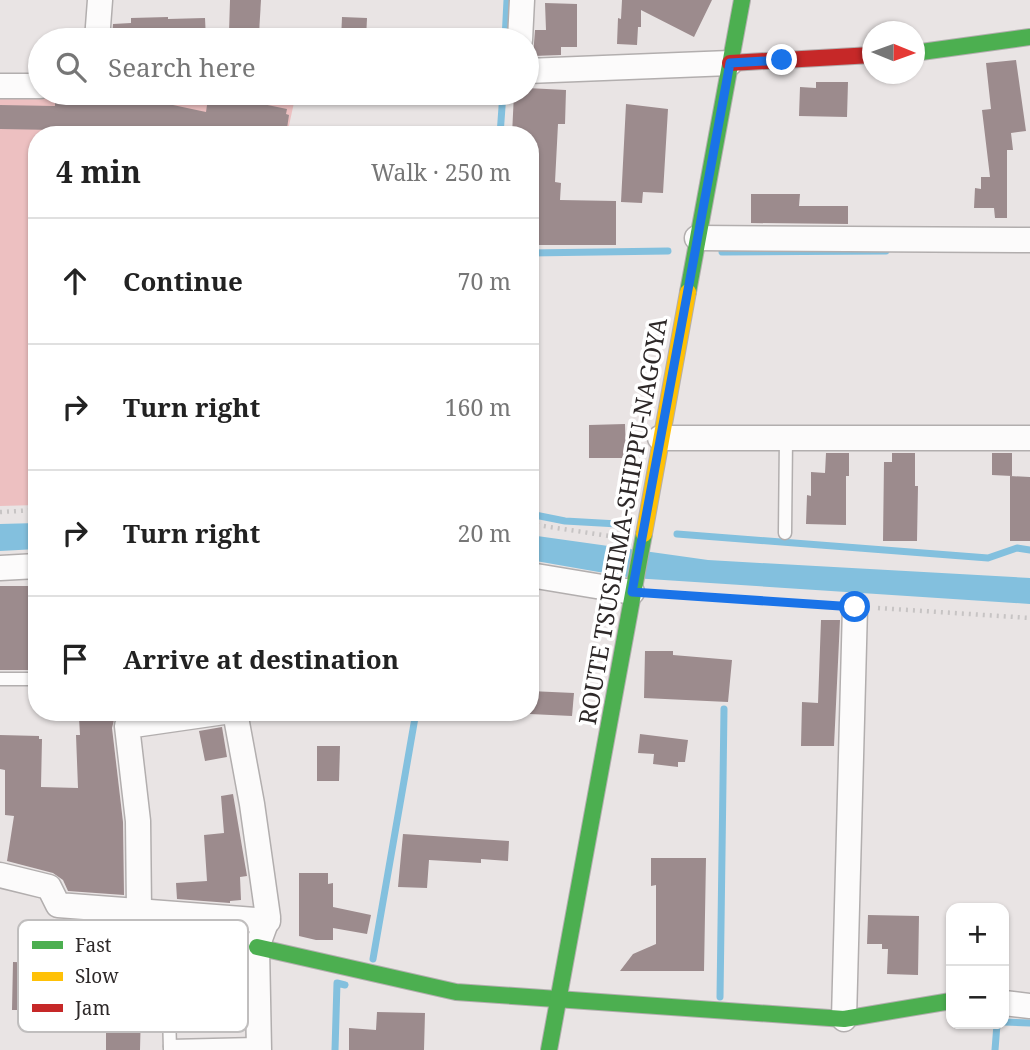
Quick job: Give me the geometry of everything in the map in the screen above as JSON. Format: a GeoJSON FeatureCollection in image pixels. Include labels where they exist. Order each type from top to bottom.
{"type":"FeatureCollection","features":[{"type":"Feature","properties":{"kind":"main road","name":"ROUTE TSUSHIMA-SHIPPU-NAGOYA"},"geometry":{"type":"LineString","coordinates":[[549,1050],[742,0]]}},
{"type":"Feature","properties":{"kind":"main road"},"geometry":{"type":"LineString","coordinates":[[925,52],[1030,37]]}},
{"type":"Feature","properties":{"kind":"main road"},"geometry":{"type":"LineString","coordinates":[[730,63],[862,56]]}},
{"type":"Feature","properties":{"kind":"main road"},"geometry":{"type":"LineString","coordinates":[[257,947],[456,992],[844,1019],[946,1002]]}},
{"type":"Feature","properties":{"kind":"street"},"geometry":{"type":"LineString","coordinates":[[98,28],[100,0]]}},
{"type":"Feature","properties":{"kind":"street"},"geometry":{"type":"LineString","coordinates":[[521,28],[522,0]]}},
{"type":"Feature","properties":{"kind":"street"},"geometry":{"type":"LineString","coordinates":[[539,71],[730,63]]}},
{"type":"Feature","properties":{"kind":"street"},"geometry":{"type":"LineString","coordinates":[[0,86],[28,86]]}},
{"type":"Feature","properties":{"kind":"street"},"geometry":{"type":"LineString","coordinates":[[697,238],[1030,240]]}},
{"type":"Feature","properties":{"kind":"street"},"geometry":{"type":"LineString","coordinates":[[660,438],[1030,438]]}},
{"type":"Feature","properties":{"kind":"street"},"geometry":{"type":"LineString","coordinates":[[0,568],[28,566]]}},
{"type":"Feature","properties":{"kind":"street"},"geometry":{"type":"LineString","coordinates":[[539,576],[633,589]]}},
{"type":"Feature","properties":{"kind":"street"},"geometry":{"type":"LineString","coordinates":[[844,1019],[855,607]]}},
{"type":"Feature","properties":{"kind":"street"},"geometry":{"type":"LineString","coordinates":[[139,910],[138,821],[127,726],[162,721]]}},
{"type":"Feature","properties":{"kind":"street"},"geometry":{"type":"LineString","coordinates":[[236,721],[252,804],[268,921],[257,947],[259,1047]]}},
{"type":"Feature","properties":{"kind":"street"},"geometry":{"type":"LineString","coordinates":[[0,875],[49,887],[58,905],[268,921]]}},
{"type":"Feature","properties":{"kind":"street"},"geometry":{"type":"LineString","coordinates":[[1009,1004],[1030,1006]]}},
{"type":"Feature","properties":{"kind":"lane"},"geometry":{"type":"LineString","coordinates":[[785,533],[786,438]]}},
{"type":"Feature","properties":{"kind":"lane"},"geometry":{"type":"LineString","coordinates":[[0,679],[28,679]]}},
{"type":"Feature","properties":{"kind":"lane"},"geometry":{"type":"LineString","coordinates":[[170,1048],[259,1047]]}},
{"type":"Feature","properties":{"kind":"path"},"geometry":{"type":"LineString","coordinates":[[0,512],[28,510]]}},
{"type":"Feature","properties":{"kind":"path"},"geometry":{"type":"LineString","coordinates":[[539,526],[641,543]]}},
{"type":"Feature","properties":{"kind":"path"},"geometry":{"type":"LineString","coordinates":[[633,589],[1030,618]]}},
{"type":"Feature","properties":{"kind":"shaded area"},"geometry":{"type":"Polygon","coordinates":[[[0,98],[28,98],[28,105],[293,105],[289,126],[28,126],[28,505],[0,506],[0,98]]]}},
{"type":"Feature","properties":{"kind":"water"},"geometry":{"type":"Polygon","coordinates":[[[28,523],[28,549],[0,551],[0,524],[28,523]]]}},
{"type":"Feature","properties":{"kind":"water"},"geometry":{"type":"Polygon","coordinates":[[[539,536],[708,560],[1030,578],[1030,604],[633,578],[539,562],[539,536]]]}},
{"type":"Feature","properties":{"kind":"building"},"geometry":{"type":"Polygon","coordinates":[[[230,0],[261,0],[259,28],[229,28],[230,0]]]}},
{"type":"Feature","properties":{"kind":"building"},"geometry":{"type":"Polygon","coordinates":[[[622,0],[712,0],[694,37],[641,10],[637,45],[617,44],[622,0]]]}},
{"type":"Feature","properties":{"kind":"building"},"geometry":{"type":"Polygon","coordinates":[[[545,3],[577,4],[577,47],[561,47],[561,55],[539,56],[539,30],[546,30],[545,3]]]}},
{"type":"Feature","properties":{"kind":"building"},"geometry":{"type":"Polygon","coordinates":[[[342,17],[367,18],[367,28],[342,28],[342,17]]]}},
{"type":"Feature","properties":{"kind":"building"},"geometry":{"type":"Polygon","coordinates":[[[131,18],[205,18],[205,28],[113,28],[113,24],[131,23],[131,18]]]}},
{"type":"Feature","properties":{"kind":"building"},"geometry":{"type":"Polygon","coordinates":[[[1016,60],[1026,131],[1011,133],[1013,150],[1007,150],[1007,218],[995,218],[994,208],[974,208],[975,188],[981,189],[981,177],[990,177],[982,110],[991,109],[986,63],[1016,60]]]}},
{"type":"Feature","properties":{"kind":"building"},"geometry":{"type":"Polygon","coordinates":[[[816,82],[848,82],[847,117],[799,116],[800,87],[816,88],[816,82]]]}},
{"type":"Feature","properties":{"kind":"building"},"geometry":{"type":"Polygon","coordinates":[[[539,89],[566,90],[565,124],[558,124],[555,182],[561,183],[560,200],[616,201],[616,245],[539,245],[539,126],[512,126],[513,105],[539,105],[539,89]]]}},
{"type":"Feature","properties":{"kind":"building"},"geometry":{"type":"Polygon","coordinates":[[[626,104],[668,109],[663,193],[643,192],[642,203],[621,202],[626,104]]]}},
{"type":"Feature","properties":{"kind":"building"},"geometry":{"type":"Polygon","coordinates":[[[0,105],[173,105],[206,112],[207,105],[267,105],[287,109],[286,114],[289,115],[287,126],[28,126],[28,130],[0,129],[0,105]]]}},
{"type":"Feature","properties":{"kind":"building"},"geometry":{"type":"Polygon","coordinates":[[[751,194],[800,194],[799,206],[848,206],[848,224],[751,223],[751,194]]]}},
{"type":"Feature","properties":{"kind":"building"},"geometry":{"type":"Polygon","coordinates":[[[625,424],[626,458],[589,458],[589,425],[625,424]]]}},
{"type":"Feature","properties":{"kind":"building"},"geometry":{"type":"Polygon","coordinates":[[[826,453],[849,453],[846,525],[806,524],[807,495],[811,496],[811,472],[825,473],[826,453]]]}},
{"type":"Feature","properties":{"kind":"building"},"geometry":{"type":"Polygon","coordinates":[[[892,453],[915,453],[915,486],[918,486],[917,541],[883,541],[884,462],[892,462],[892,453]]]}},
{"type":"Feature","properties":{"kind":"building"},"geometry":{"type":"Polygon","coordinates":[[[992,453],[1012,453],[1012,476],[992,475],[992,453]]]}},
{"type":"Feature","properties":{"kind":"building"},"geometry":{"type":"Polygon","coordinates":[[[1010,476],[1030,477],[1030,541],[1010,541],[1010,476]]]}},
{"type":"Feature","properties":{"kind":"building"},"geometry":{"type":"Polygon","coordinates":[[[0,586],[28,586],[28,670],[0,670],[0,586]]]}},
{"type":"Feature","properties":{"kind":"building"},"geometry":{"type":"Polygon","coordinates":[[[821,620],[840,620],[834,746],[801,746],[802,702],[818,703],[821,620]]]}},
{"type":"Feature","properties":{"kind":"building"},"geometry":{"type":"Polygon","coordinates":[[[645,651],[673,651],[673,655],[732,660],[728,702],[644,698],[645,651]]]}},
{"type":"Feature","properties":{"kind":"building"},"geometry":{"type":"Polygon","coordinates":[[[539,691],[574,693],[572,716],[539,714],[539,691]]]}},
{"type":"Feature","properties":{"kind":"building"},"geometry":{"type":"Polygon","coordinates":[[[79,721],[114,721],[112,728],[123,822],[124,895],[68,891],[63,880],[53,873],[7,861],[14,816],[5,815],[5,770],[0,769],[0,735],[39,736],[39,739],[42,739],[41,787],[78,788],[76,735],[80,735],[79,721]]]}},
{"type":"Feature","properties":{"kind":"building"},"geometry":{"type":"Polygon","coordinates":[[[222,727],[227,757],[205,761],[199,731],[222,727]]]}},
{"type":"Feature","properties":{"kind":"building"},"geometry":{"type":"Polygon","coordinates":[[[640,734],[688,740],[685,762],[678,762],[678,767],[653,764],[654,754],[638,753],[640,734]]]}},
{"type":"Feature","properties":{"kind":"building"},"geometry":{"type":"Polygon","coordinates":[[[317,746],[340,746],[339,781],[317,781],[317,746]]]}},
{"type":"Feature","properties":{"kind":"building"},"geometry":{"type":"Polygon","coordinates":[[[233,794],[247,876],[240,877],[241,900],[230,903],[177,899],[176,883],[207,881],[204,835],[224,833],[221,796],[233,794]]]}},
{"type":"Feature","properties":{"kind":"building"},"geometry":{"type":"Polygon","coordinates":[[[403,834],[509,841],[508,861],[481,859],[481,863],[429,860],[427,888],[398,887],[403,834]]]}},
{"type":"Feature","properties":{"kind":"building"},"geometry":{"type":"Polygon","coordinates":[[[651,858],[706,858],[704,971],[620,971],[633,954],[656,944],[656,885],[651,886],[651,858]]]}},
{"type":"Feature","properties":{"kind":"building"},"geometry":{"type":"Polygon","coordinates":[[[299,873],[328,873],[328,884],[333,883],[333,907],[371,915],[367,934],[333,928],[333,940],[299,936],[299,873]]]}},
{"type":"Feature","properties":{"kind":"building"},"geometry":{"type":"Polygon","coordinates":[[[868,915],[919,916],[918,975],[887,974],[888,949],[882,949],[882,944],[867,944],[868,915]]]}},
{"type":"Feature","properties":{"kind":"building"},"geometry":{"type":"Polygon","coordinates":[[[13,962],[18,962],[18,1010],[12,1010],[13,962]]]}},
{"type":"Feature","properties":{"kind":"building"},"geometry":{"type":"Polygon","coordinates":[[[377,1012],[425,1013],[424,1050],[349,1050],[349,1028],[376,1030],[377,1012]]]}},
{"type":"Feature","properties":{"kind":"building"},"geometry":{"type":"Polygon","coordinates":[[[106,1032],[140,1032],[140,1050],[106,1050],[106,1032]]]}},
{"type":"Feature","properties":{"kind":"waterway"},"geometry":{"type":"LineString","coordinates":[[506,28],[507,0]]}},
{"type":"Feature","properties":{"kind":"waterway"},"geometry":{"type":"LineString","coordinates":[[501,126],[502,105]]}},
{"type":"Feature","properties":{"kind":"waterway"},"geometry":{"type":"LineString","coordinates":[[539,253],[668,251]]}},
{"type":"Feature","properties":{"kind":"waterway"},"geometry":{"type":"LineString","coordinates":[[722,252],[886,251]]}},
{"type":"Feature","properties":{"kind":"waterway"},"geometry":{"type":"LineString","coordinates":[[539,516],[565,521],[618,524]]}},
{"type":"Feature","properties":{"kind":"waterway"},"geometry":{"type":"LineString","coordinates":[[677,534],[988,558],[1017,548],[1030,550]]}},
{"type":"Feature","properties":{"kind":"waterway"},"geometry":{"type":"LineString","coordinates":[[720,997],[724,709]]}},
{"type":"Feature","properties":{"kind":"waterway"},"geometry":{"type":"LineString","coordinates":[[373,959],[414,721]]}},
{"type":"Feature","properties":{"kind":"waterway"},"geometry":{"type":"LineString","coordinates":[[335,1050],[337,983],[345,985]]}},
{"type":"Feature","properties":{"kind":"waterway"},"geometry":{"type":"LineString","coordinates":[[1009,1022],[1030,1023]]}},
{"type":"Feature","properties":{"kind":"waterway"},"geometry":{"type":"LineString","coordinates":[[995,1050],[997,1029]]}},
{"type":"Feature","properties":{"kind":"traffic: fast"},"geometry":{"type":"LineString","coordinates":[[688,292],[742,0]]}},
{"type":"Feature","properties":{"kind":"traffic: fast"},"geometry":{"type":"LineString","coordinates":[[925,51],[1030,37]]}},
{"type":"Feature","properties":{"kind":"traffic: fast"},"geometry":{"type":"LineString","coordinates":[[549,1050],[644,534]]}},
{"type":"Feature","properties":{"kind":"traffic: fast"},"geometry":{"type":"LineString","coordinates":[[257,947],[456,992],[844,1019],[946,1002]]}},
{"type":"Feature","properties":{"kind":"traffic: slow"},"geometry":{"type":"LineString","coordinates":[[644,534],[688,292]]}},
{"type":"Feature","properties":{"kind":"traffic: jam"},"geometry":{"type":"LineString","coordinates":[[730,63],[862,56]]}},
{"type":"Feature","properties":{"kind":"route"},"geometry":{"type":"LineString","coordinates":[[782,60],[730,63],[632,592],[855,607]]}}]}
